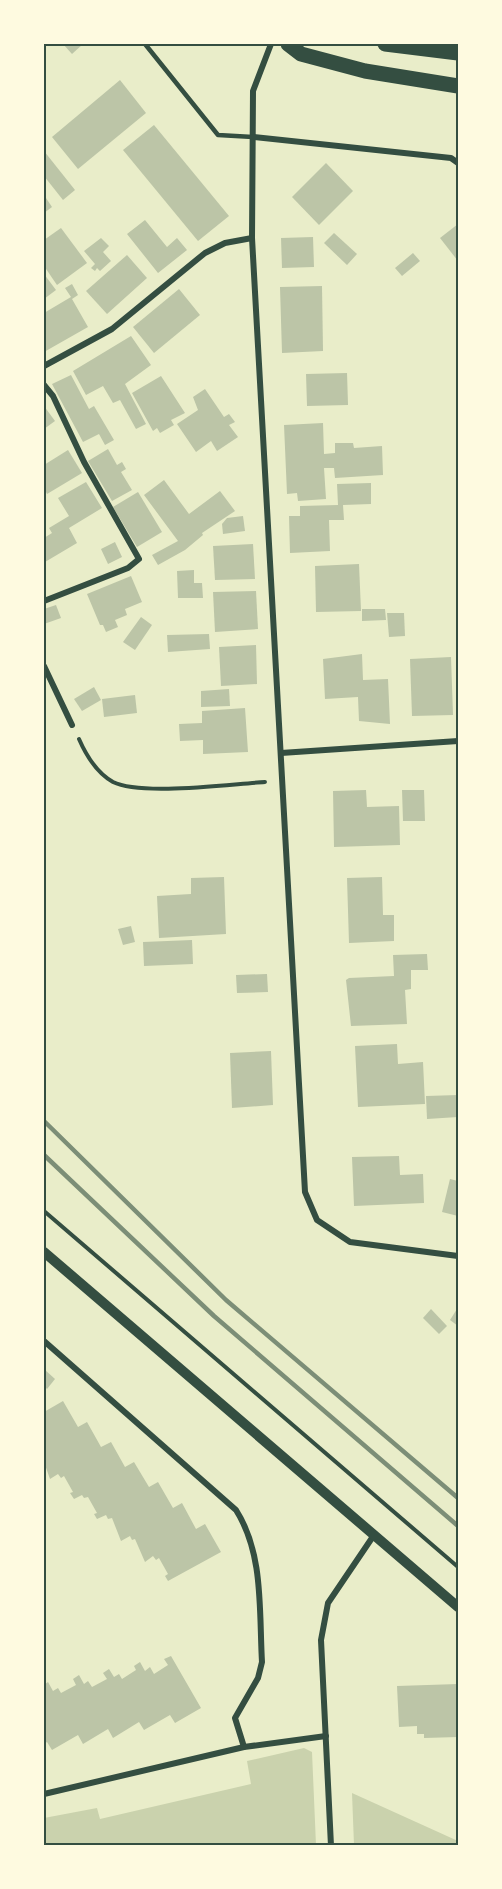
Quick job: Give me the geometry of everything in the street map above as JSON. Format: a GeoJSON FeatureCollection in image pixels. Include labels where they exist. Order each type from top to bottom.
{"type":"FeatureCollection","features":[{"type":"Feature","properties":{"kind":"main road"},"geometry":{"type":"LineString","coordinates":[[288,44],[301,54],[365,70],[459,86]]}},
{"type":"Feature","properties":{"kind":"main road"},"geometry":{"type":"LineString","coordinates":[[385,44],[459,53]]}},
{"type":"Feature","properties":{"kind":"street"},"geometry":{"type":"LineString","coordinates":[[271,44],[253,91],[252,238],[304,1192],[316,1220],[350,1242],[459,1256]]}},
{"type":"Feature","properties":{"kind":"street"},"geometry":{"type":"LineString","coordinates":[[253,137],[451,158],[459,163]]}},
{"type":"Feature","properties":{"kind":"street"},"geometry":{"type":"LineString","coordinates":[[44,366],[112,329],[204,253],[225,243],[252,238]]}},
{"type":"Feature","properties":{"kind":"street"},"geometry":{"type":"LineString","coordinates":[[44,385],[53,396],[84,462],[139,559],[128,568],[44,601]]}},
{"type":"Feature","properties":{"kind":"street"},"geometry":{"type":"LineString","coordinates":[[44,666],[72,725]]}},
{"type":"Feature","properties":{"kind":"street"},"geometry":{"type":"LineString","coordinates":[[281,753],[459,741]]}},
{"type":"Feature","properties":{"kind":"street"},"geometry":{"type":"LineString","coordinates":[[44,1252],[459,1607]]}},
{"type":"Feature","properties":{"kind":"street"},"geometry":{"type":"LineString","coordinates":[[44,1341],[236,1510],[248,1529],[255,1551],[262,1662],[258,1678],[235,1718],[244,1747]]}},
{"type":"Feature","properties":{"kind":"street"},"geometry":{"type":"LineString","coordinates":[[331,1845],[321,1640],[328,1603],[374,1535]]}},
{"type":"Feature","properties":{"kind":"street"},"geometry":{"type":"LineString","coordinates":[[44,1794],[244,1747],[326,1736]]}},
{"type":"Feature","properties":{"kind":"lane"},"geometry":{"type":"LineString","coordinates":[[145,44],[218,135],[253,137]]}},
{"type":"Feature","properties":{"kind":"path"},"geometry":{"type":"LineString","coordinates":[[72,725],[96,767],[112,781],[126,786],[150,788],[283,781]]}},
{"type":"Feature","properties":{"kind":"path"},"geometry":{"type":"LineString","coordinates":[[44,1211],[459,1567]]}},
{"type":"Feature","properties":{"kind":"green space"},"geometry":{"type":"Polygon","coordinates":[[[304,1748],[312,1752],[316,1845],[44,1845],[44,1818],[97,1808],[100,1819],[251,1784],[247,1761],[304,1748]]]}},
{"type":"Feature","properties":{"kind":"green space"},"geometry":{"type":"Polygon","coordinates":[[[352,1793],[458,1841],[458,1845],[354,1845],[352,1793]]]}},
{"type":"Feature","properties":{"kind":"building"},"geometry":{"type":"Polygon","coordinates":[[[63,44],[83,44],[72,54],[63,44]]]}},
{"type":"Feature","properties":{"kind":"building"},"geometry":{"type":"Polygon","coordinates":[[[120,80],[146,113],[78,169],[52,137],[120,80]]]}},
{"type":"Feature","properties":{"kind":"building"},"geometry":{"type":"Polygon","coordinates":[[[154,125],[229,216],[198,241],[123,150],[154,125]]]}},
{"type":"Feature","properties":{"kind":"building"},"geometry":{"type":"Polygon","coordinates":[[[44,151],[75,190],[63,200],[44,176],[44,151]]]}},
{"type":"Feature","properties":{"kind":"building"},"geometry":{"type":"Polygon","coordinates":[[[326,163],[353,191],[319,225],[292,197],[326,163]]]}},
{"type":"Feature","properties":{"kind":"building"},"geometry":{"type":"Polygon","coordinates":[[[44,195],[52,207],[44,213],[44,195]]]}},
{"type":"Feature","properties":{"kind":"building"},"geometry":{"type":"Polygon","coordinates":[[[145,220],[167,247],[177,238],[187,250],[158,273],[127,234],[145,220]]]}},
{"type":"Feature","properties":{"kind":"building"},"geometry":{"type":"Polygon","coordinates":[[[458,224],[458,261],[440,238],[458,224]]]}},
{"type":"Feature","properties":{"kind":"building"},"geometry":{"type":"Polygon","coordinates":[[[61,228],[87,263],[57,285],[44,266],[44,240],[61,228]]]}},
{"type":"Feature","properties":{"kind":"building"},"geometry":{"type":"Polygon","coordinates":[[[334,233],[357,254],[347,265],[324,243],[334,233]]]}},
{"type":"Feature","properties":{"kind":"building"},"geometry":{"type":"Polygon","coordinates":[[[313,237],[314,267],[282,268],[281,238],[313,237]]]}},
{"type":"Feature","properties":{"kind":"building"},"geometry":{"type":"Polygon","coordinates":[[[101,238],[109,246],[103,252],[111,261],[100,271],[97,268],[95,271],[91,268],[95,264],[84,251],[101,238]]]}},
{"type":"Feature","properties":{"kind":"building"},"geometry":{"type":"Polygon","coordinates":[[[413,253],[420,261],[402,276],[395,268],[413,253]]]}},
{"type":"Feature","properties":{"kind":"building"},"geometry":{"type":"Polygon","coordinates":[[[127,255],[147,278],[107,314],[86,291],[127,255]]]}},
{"type":"Feature","properties":{"kind":"building"},"geometry":{"type":"Polygon","coordinates":[[[44,274],[56,290],[44,299],[44,274]]]}},
{"type":"Feature","properties":{"kind":"building"},"geometry":{"type":"Polygon","coordinates":[[[72,284],[78,295],[72,299],[88,327],[44,352],[44,313],[71,297],[65,288],[72,284]]]}},
{"type":"Feature","properties":{"kind":"building"},"geometry":{"type":"Polygon","coordinates":[[[322,286],[323,351],[282,353],[280,287],[322,286]]]}},
{"type":"Feature","properties":{"kind":"building"},"geometry":{"type":"Polygon","coordinates":[[[179,289],[200,315],[154,353],[133,327],[179,289]]]}},
{"type":"Feature","properties":{"kind":"building"},"geometry":{"type":"Polygon","coordinates":[[[131,336],[151,365],[125,384],[146,424],[136,429],[120,400],[113,403],[103,386],[86,395],[73,371],[131,336]]]}},
{"type":"Feature","properties":{"kind":"building"},"geometry":{"type":"Polygon","coordinates":[[[347,373],[348,405],[307,406],[306,374],[347,373]]]}},
{"type":"Feature","properties":{"kind":"building"},"geometry":{"type":"Polygon","coordinates":[[[71,375],[89,409],[94,406],[114,440],[105,445],[99,434],[83,442],[52,384],[71,375]]]}},
{"type":"Feature","properties":{"kind":"building"},"geometry":{"type":"Polygon","coordinates":[[[161,376],[185,413],[171,420],[174,425],[160,433],[157,428],[153,431],[132,393],[161,376]]]}},
{"type":"Feature","properties":{"kind":"building"},"geometry":{"type":"Polygon","coordinates":[[[205,389],[224,417],[229,414],[235,422],[229,425],[238,437],[217,451],[211,441],[196,452],[177,424],[198,410],[193,397],[205,389]]]}},
{"type":"Feature","properties":{"kind":"building"},"geometry":{"type":"Polygon","coordinates":[[[44,406],[55,421],[44,429],[44,406]]]}},
{"type":"Feature","properties":{"kind":"building"},"geometry":{"type":"Polygon","coordinates":[[[323,423],[324,454],[335,453],[335,443],[353,443],[354,448],[382,446],[383,475],[335,478],[334,468],[324,468],[326,499],[298,501],[297,493],[287,494],[284,425],[323,423]]]}},
{"type":"Feature","properties":{"kind":"building"},"geometry":{"type":"Polygon","coordinates":[[[108,449],[117,465],[122,462],[126,469],[121,472],[132,490],[112,501],[88,461],[108,449]]]}},
{"type":"Feature","properties":{"kind":"building"},"geometry":{"type":"Polygon","coordinates":[[[68,450],[82,473],[47,494],[44,488],[44,465],[68,450]]]}},
{"type":"Feature","properties":{"kind":"building"},"geometry":{"type":"Polygon","coordinates":[[[164,480],[189,514],[220,491],[235,511],[202,533],[203,535],[185,550],[158,565],[152,555],[178,541],[144,495],[164,480]]]}},
{"type":"Feature","properties":{"kind":"building"},"geometry":{"type":"Polygon","coordinates":[[[86,482],[102,508],[69,528],[77,543],[45,562],[44,538],[52,533],[49,528],[69,516],[58,498],[86,482]]]}},
{"type":"Feature","properties":{"kind":"building"},"geometry":{"type":"Polygon","coordinates":[[[371,483],[371,504],[343,505],[344,520],[329,520],[330,551],[290,553],[289,516],[300,516],[300,506],[338,505],[337,484],[371,483]]]}},
{"type":"Feature","properties":{"kind":"building"},"geometry":{"type":"Polygon","coordinates":[[[138,492],[162,532],[137,547],[113,507],[138,492]]]}},
{"type":"Feature","properties":{"kind":"building"},"geometry":{"type":"Polygon","coordinates":[[[243,516],[245,531],[223,534],[222,524],[227,518],[243,516]]]}},
{"type":"Feature","properties":{"kind":"building"},"geometry":{"type":"Polygon","coordinates":[[[115,542],[122,557],[108,564],[101,549],[115,542]]]}},
{"type":"Feature","properties":{"kind":"building"},"geometry":{"type":"Polygon","coordinates":[[[253,544],[255,579],[215,580],[213,546],[253,544]]]}},
{"type":"Feature","properties":{"kind":"building"},"geometry":{"type":"Polygon","coordinates":[[[359,564],[361,611],[316,612],[315,566],[359,564]]]}},
{"type":"Feature","properties":{"kind":"building"},"geometry":{"type":"Polygon","coordinates":[[[194,570],[194,583],[202,583],[203,598],[178,598],[177,571],[194,570]]]}},
{"type":"Feature","properties":{"kind":"building"},"geometry":{"type":"Polygon","coordinates":[[[131,576],[142,602],[125,609],[127,615],[115,620],[118,627],[106,632],[103,625],[100,625],[87,594],[131,576]]]}},
{"type":"Feature","properties":{"kind":"building"},"geometry":{"type":"Polygon","coordinates":[[[256,591],[258,629],[215,632],[213,592],[256,591]]]}},
{"type":"Feature","properties":{"kind":"building"},"geometry":{"type":"Polygon","coordinates":[[[56,605],[61,618],[44,624],[44,609],[56,605]]]}},
{"type":"Feature","properties":{"kind":"building"},"geometry":{"type":"Polygon","coordinates":[[[362,609],[385,609],[386,620],[362,621],[362,609]]]}},
{"type":"Feature","properties":{"kind":"building"},"geometry":{"type":"Polygon","coordinates":[[[387,613],[404,613],[405,636],[389,637],[387,613]]]}},
{"type":"Feature","properties":{"kind":"building"},"geometry":{"type":"Polygon","coordinates":[[[141,617],[152,625],[135,650],[123,642],[141,617]]]}},
{"type":"Feature","properties":{"kind":"building"},"geometry":{"type":"Polygon","coordinates":[[[209,634],[210,649],[168,652],[167,635],[209,634]]]}},
{"type":"Feature","properties":{"kind":"building"},"geometry":{"type":"Polygon","coordinates":[[[256,645],[257,684],[221,686],[219,647],[256,645]]]}},
{"type":"Feature","properties":{"kind":"building"},"geometry":{"type":"Polygon","coordinates":[[[362,654],[363,680],[388,679],[390,724],[359,721],[358,697],[325,699],[323,659],[362,654]]]}},
{"type":"Feature","properties":{"kind":"building"},"geometry":{"type":"Polygon","coordinates":[[[451,657],[453,715],[412,716],[410,659],[451,657]]]}},
{"type":"Feature","properties":{"kind":"building"},"geometry":{"type":"Polygon","coordinates":[[[94,687],[101,700],[82,711],[74,699],[94,687]]]}},
{"type":"Feature","properties":{"kind":"building"},"geometry":{"type":"Polygon","coordinates":[[[229,689],[230,706],[201,707],[201,691],[229,689]]]}},
{"type":"Feature","properties":{"kind":"building"},"geometry":{"type":"Polygon","coordinates":[[[135,695],[137,713],[104,717],[102,699],[135,695]]]}},
{"type":"Feature","properties":{"kind":"building"},"geometry":{"type":"Polygon","coordinates":[[[245,708],[248,752],[203,754],[203,740],[180,741],[179,724],[202,723],[202,711],[245,708]]]}},
{"type":"Feature","properties":{"kind":"building"},"geometry":{"type":"Polygon","coordinates":[[[366,790],[367,807],[399,806],[400,845],[334,847],[333,791],[366,790]]]}},
{"type":"Feature","properties":{"kind":"building"},"geometry":{"type":"Polygon","coordinates":[[[402,790],[424,790],[425,821],[403,821],[402,790]]]}},
{"type":"Feature","properties":{"kind":"building"},"geometry":{"type":"Polygon","coordinates":[[[224,877],[226,934],[159,938],[157,896],[191,894],[191,878],[224,877]]]}},
{"type":"Feature","properties":{"kind":"building"},"geometry":{"type":"Polygon","coordinates":[[[382,877],[383,915],[394,915],[394,941],[349,943],[347,878],[382,877]]]}},
{"type":"Feature","properties":{"kind":"building"},"geometry":{"type":"Polygon","coordinates":[[[131,926],[135,942],[123,945],[118,929],[131,926]]]}},
{"type":"Feature","properties":{"kind":"building"},"geometry":{"type":"Polygon","coordinates":[[[192,940],[193,964],[144,966],[143,942],[192,940]]]}},
{"type":"Feature","properties":{"kind":"building"},"geometry":{"type":"Polygon","coordinates":[[[427,954],[428,970],[411,970],[411,989],[405,990],[407,1024],[351,1026],[346,980],[394,976],[393,955],[427,954]]]}},
{"type":"Feature","properties":{"kind":"building"},"geometry":{"type":"Polygon","coordinates":[[[267,974],[268,992],[237,993],[236,975],[267,974]]]}},
{"type":"Feature","properties":{"kind":"building"},"geometry":{"type":"Polygon","coordinates":[[[397,1044],[398,1064],[423,1062],[425,1104],[358,1107],[355,1046],[397,1044]]]}},
{"type":"Feature","properties":{"kind":"building"},"geometry":{"type":"Polygon","coordinates":[[[271,1051],[273,1105],[232,1108],[230,1053],[271,1051]]]}},
{"type":"Feature","properties":{"kind":"building"},"geometry":{"type":"Polygon","coordinates":[[[458,1095],[458,1117],[427,1119],[426,1096],[458,1095]]]}},
{"type":"Feature","properties":{"kind":"building"},"geometry":{"type":"Polygon","coordinates":[[[399,1156],[400,1175],[423,1174],[424,1203],[354,1206],[352,1157],[399,1156]]]}},
{"type":"Feature","properties":{"kind":"building"},"geometry":{"type":"Polygon","coordinates":[[[450,1179],[458,1181],[458,1216],[442,1212],[450,1179]]]}},
{"type":"Feature","properties":{"kind":"building"},"geometry":{"type":"Polygon","coordinates":[[[431,1309],[447,1326],[439,1334],[423,1318],[431,1309]]]}},
{"type":"Feature","properties":{"kind":"building"},"geometry":{"type":"Polygon","coordinates":[[[458,1310],[458,1326],[450,1320],[458,1310]]]}},
{"type":"Feature","properties":{"kind":"building"},"geometry":{"type":"Polygon","coordinates":[[[44,1369],[55,1379],[47,1389],[44,1386],[44,1369]]]}},
{"type":"Feature","properties":{"kind":"building"},"geometry":{"type":"Polygon","coordinates":[[[63,1401],[78,1427],[87,1422],[101,1447],[111,1442],[125,1467],[134,1462],[149,1487],[158,1482],[173,1508],[182,1503],[196,1529],[205,1524],[221,1552],[168,1581],[165,1576],[168,1574],[159,1558],[156,1560],[153,1556],[145,1562],[135,1539],[132,1540],[130,1536],[121,1541],[112,1518],[108,1519],[106,1515],[97,1519],[94,1514],[97,1513],[88,1497],[84,1498],[82,1495],[74,1499],[70,1493],[73,1492],[64,1476],[61,1478],[58,1474],[50,1479],[44,1462],[44,1412],[63,1401]]]}},
{"type":"Feature","properties":{"kind":"building"},"geometry":{"type":"Polygon","coordinates":[[[171,1656],[201,1708],[175,1723],[170,1715],[144,1730],[139,1722],[113,1738],[108,1729],[83,1744],[78,1735],[52,1750],[47,1742],[44,1744],[44,1685],[48,1682],[53,1691],[58,1688],[61,1693],[76,1685],[73,1679],[79,1675],[84,1684],[88,1681],[92,1687],[107,1679],[103,1673],[109,1669],[114,1677],[119,1674],[122,1679],[136,1670],[134,1666],[140,1662],[145,1671],[150,1667],[154,1674],[168,1665],[164,1659],[171,1656]]]}},
{"type":"Feature","properties":{"kind":"building"},"geometry":{"type":"Polygon","coordinates":[[[458,1684],[458,1737],[424,1738],[424,1734],[417,1734],[417,1726],[399,1727],[397,1686],[458,1684]]]}},
{"type":"Feature","properties":{"kind":"railway"},"geometry":{"type":"LineString","coordinates":[[44,1121],[226,1300],[458,1498]]}},
{"type":"Feature","properties":{"kind":"railway"},"geometry":{"type":"LineString","coordinates":[[44,1155],[214,1316],[458,1526]]}}]}
